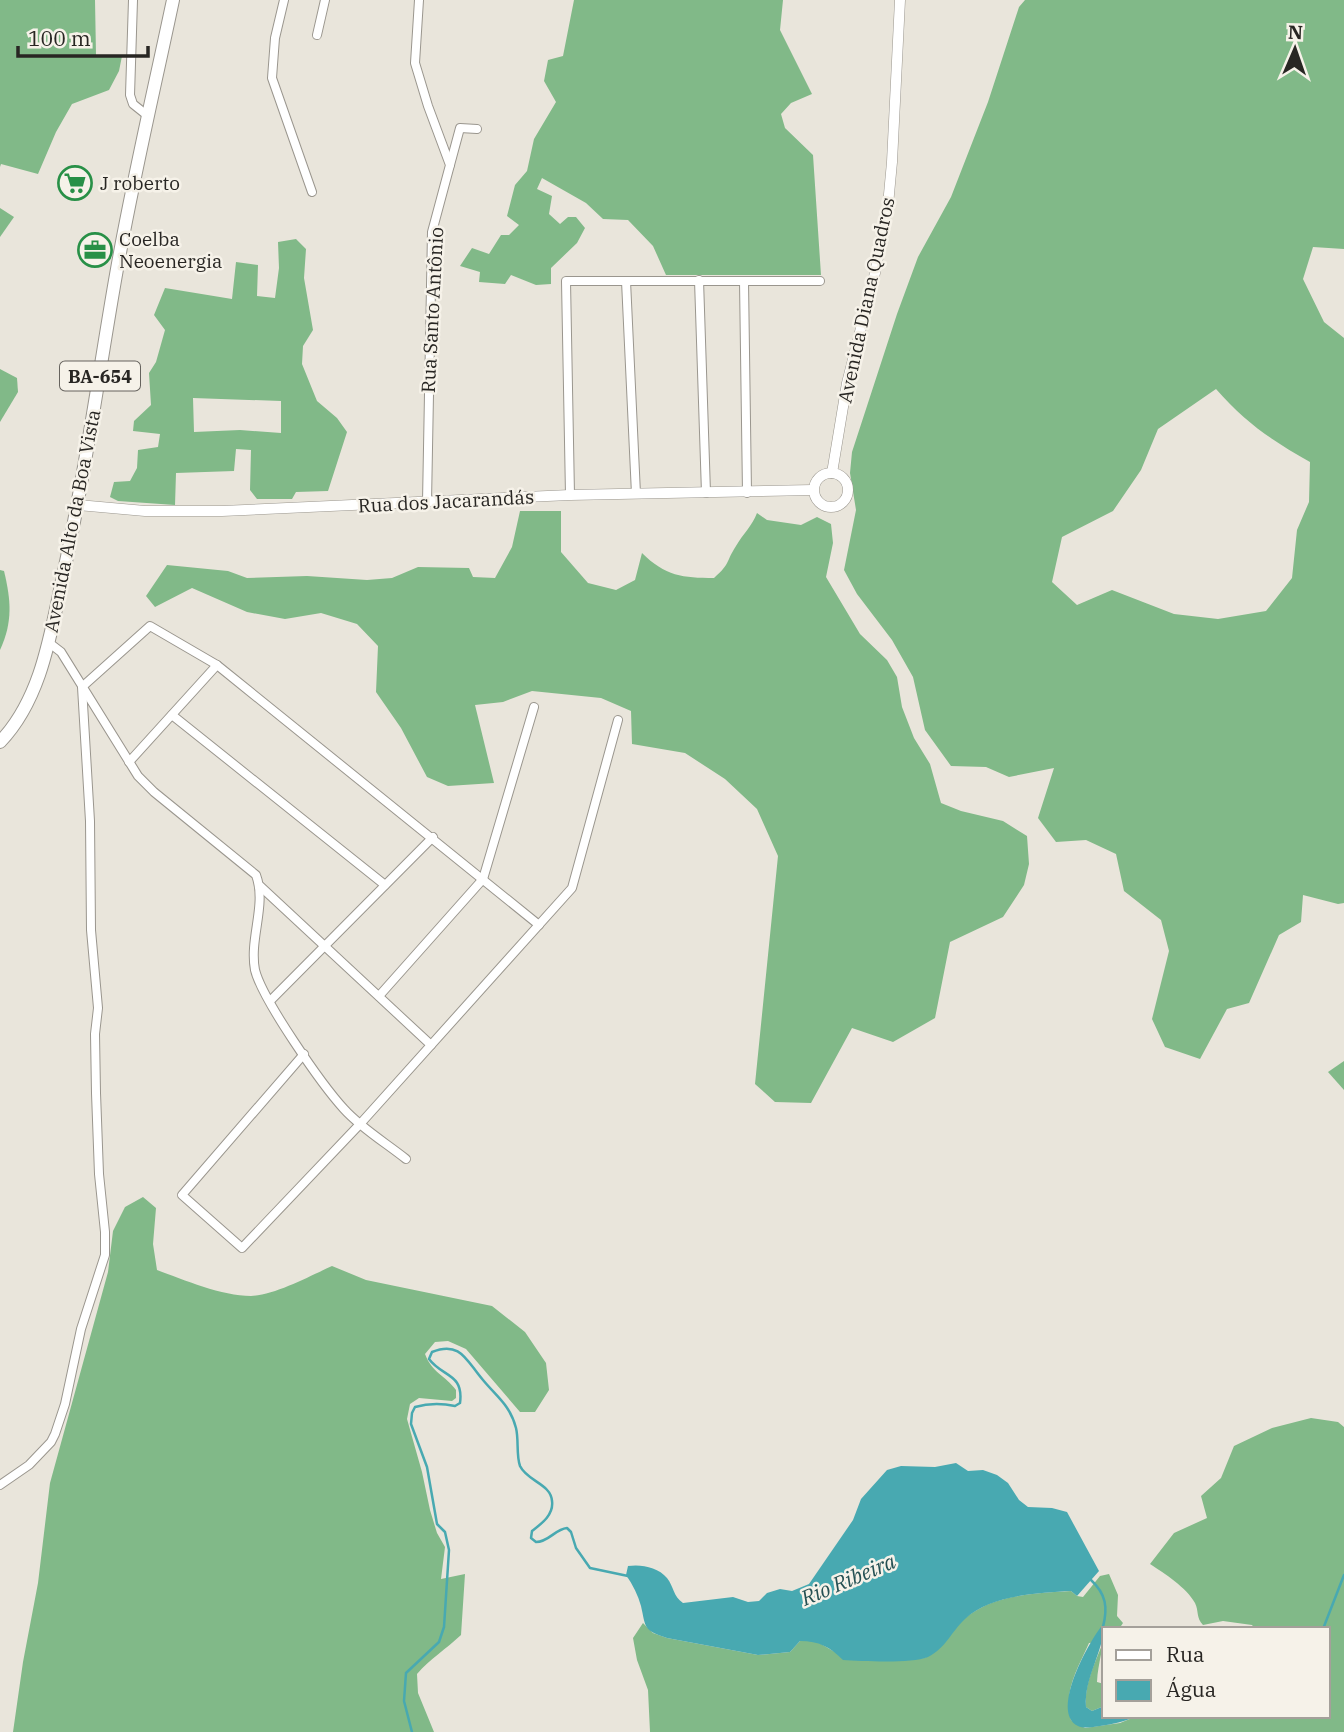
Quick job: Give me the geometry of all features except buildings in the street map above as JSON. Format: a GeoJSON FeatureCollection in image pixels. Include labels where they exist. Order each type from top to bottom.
{"type":"FeatureCollection","features":[{"type":"Feature","properties":{"kind":"main road","name":"Avenida Alto da Boa Vista"},"geometry":{"type":"LineString","coordinates":[[0,742],[10,731],[34,690],[48,642],[78,505],[120,255],[173,0]]}},
{"type":"Feature","properties":{"kind":"street"},"geometry":{"type":"LineString","coordinates":[[133,0],[130,95],[133,104],[148,116]]}},
{"type":"Feature","properties":{"kind":"street"},"geometry":{"type":"LineString","coordinates":[[284,0],[275,38],[272,78],[312,192]]}},
{"type":"Feature","properties":{"kind":"street"},"geometry":{"type":"LineString","coordinates":[[317,34],[325,0]]}},
{"type":"Feature","properties":{"kind":"street"},"geometry":{"type":"LineString","coordinates":[[419,0],[415,63],[450,165]]}},
{"type":"Feature","properties":{"kind":"street","name":"Avenida Diana Quadros"},"geometry":{"type":"LineString","coordinates":[[832,473],[846,383],[875,273],[888,205],[900,0]]}},
{"type":"Feature","properties":{"kind":"street","name":"Rua Santo Antônio"},"geometry":{"type":"LineString","coordinates":[[426,502],[432,232],[460,128],[477,129]]}},
{"type":"Feature","properties":{"kind":"street"},"geometry":{"type":"LineString","coordinates":[[570,495],[566,281],[820,281]]}},
{"type":"Feature","properties":{"kind":"street"},"geometry":{"type":"LineString","coordinates":[[626,281],[636,494]]}},
{"type":"Feature","properties":{"kind":"street"},"geometry":{"type":"LineString","coordinates":[[699,281],[706,493]]}},
{"type":"Feature","properties":{"kind":"street"},"geometry":{"type":"LineString","coordinates":[[744,281],[747,493]]}},
{"type":"Feature","properties":{"kind":"street"},"geometry":{"type":"LineString","coordinates":[[832,473],[840,476],[848,485],[848,493],[843,503],[836,507],[817,502],[813,490],[819,478],[832,473]]}},
{"type":"Feature","properties":{"kind":"street","name":"Rua dos Jacarandás"},"geometry":{"type":"LineString","coordinates":[[78,505],[145,511],[222,512],[570,495],[813,490]]}},
{"type":"Feature","properties":{"kind":"street"},"geometry":{"type":"LineString","coordinates":[[82,688],[149,626],[217,665],[539,925]]}},
{"type":"Feature","properties":{"kind":"street"},"geometry":{"type":"LineString","coordinates":[[48,642],[61,652],[138,776],[256,875],[260,887],[254,950],[255,970],[270,1001],[316,1074],[345,1110],[406,1159]]}},
{"type":"Feature","properties":{"kind":"street"},"geometry":{"type":"LineString","coordinates":[[129,762],[217,665]]}},
{"type":"Feature","properties":{"kind":"street"},"geometry":{"type":"LineString","coordinates":[[0,1485],[29,1465],[55,1434],[65,1404],[81,1329],[105,1255],[96,1093],[95,1034],[98,1008],[91,930],[90,821],[82,688]]}},
{"type":"Feature","properties":{"kind":"street"},"geometry":{"type":"LineString","coordinates":[[379,996],[483,879],[534,707]]}},
{"type":"Feature","properties":{"kind":"street"},"geometry":{"type":"LineString","coordinates":[[172,715],[384,885]]}},
{"type":"Feature","properties":{"kind":"street"},"geometry":{"type":"LineString","coordinates":[[304,1054],[182,1195],[242,1248],[360,1123],[572,888],[618,720]]}},
{"type":"Feature","properties":{"kind":"street"},"geometry":{"type":"LineString","coordinates":[[270,1001],[433,837]]}},
{"type":"Feature","properties":{"kind":"street"},"geometry":{"type":"LineString","coordinates":[[260,887],[431,1045]]}},
{"type":"Feature","properties":{"kind":"green space"},"geometry":{"type":"Polygon","coordinates":[[[0,0],[95,0],[96,55],[122,56],[119,71],[109,90],[72,104],[56,132],[38,174],[1,164],[0,167],[0,0]]]}},
{"type":"Feature","properties":{"kind":"green space"},"geometry":{"type":"Polygon","coordinates":[[[574,0],[783,0],[780,30],[812,94],[791,103],[781,114],[785,128],[813,155],[821,275],[666,275],[653,246],[628,220],[603,219],[586,203],[542,178],[537,189],[552,196],[549,214],[560,224],[568,217],[576,217],[585,228],[577,243],[551,268],[551,284],[536,285],[511,275],[505,284],[479,282],[480,272],[460,266],[472,248],[489,254],[501,235],[509,235],[519,225],[507,216],[515,185],[527,171],[534,139],[556,102],[544,81],[548,60],[563,56],[574,0]]]}},
{"type":"Feature","properties":{"kind":"green space"},"geometry":{"type":"Polygon","coordinates":[[[1025,0],[1344,0],[1344,249],[1313,247],[1303,279],[1324,322],[1344,338],[1344,903],[1338,904],[1303,895],[1301,922],[1279,935],[1249,1003],[1227,1009],[1200,1059],[1165,1047],[1152,1019],[1169,951],[1161,920],[1124,891],[1116,854],[1086,840],[1056,842],[1038,818],[1054,768],[1009,777],[986,767],[951,766],[925,730],[913,677],[892,640],[857,594],[844,570],[856,510],[850,473],[852,452],[918,257],[951,197],[988,102],[1019,7],[1025,0]],[[1216,389],[1158,429],[1141,470],[1113,511],[1062,537],[1052,582],[1077,605],[1112,590],[1174,614],[1218,619],[1266,611],[1292,578],[1297,530],[1309,502],[1310,462],[1260,430],[1216,389]]]}},
{"type":"Feature","properties":{"kind":"green space"},"geometry":{"type":"Polygon","coordinates":[[[0,208],[14,217],[0,237],[0,208]]]}},
{"type":"Feature","properties":{"kind":"green space"},"geometry":{"type":"Polygon","coordinates":[[[296,239],[306,249],[304,278],[313,330],[303,346],[302,364],[317,401],[337,418],[347,432],[328,491],[296,492],[292,499],[257,499],[250,490],[251,450],[236,449],[234,471],[176,473],[175,505],[118,501],[110,497],[114,482],[130,481],[137,468],[138,450],[158,447],[160,434],[133,431],[134,421],[151,405],[149,373],[156,362],[165,330],[154,315],[165,288],[232,299],[236,262],[258,265],[257,296],[275,298],[279,268],[278,242],[296,239]],[[193,398],[194,432],[240,430],[281,433],[281,401],[193,398]]]}},
{"type":"Feature","properties":{"kind":"green space"},"geometry":{"type":"Polygon","coordinates":[[[0,369],[17,378],[18,392],[0,422],[0,369]]]}},
{"type":"Feature","properties":{"kind":"green space"},"geometry":{"type":"Polygon","coordinates":[[[520,511],[561,511],[561,552],[588,583],[616,590],[635,580],[642,553],[659,567],[675,574],[714,578],[726,566],[757,513],[767,520],[801,525],[817,517],[831,524],[833,543],[826,577],[860,634],[887,660],[897,677],[902,707],[914,738],[930,764],[941,803],[961,811],[1003,821],[1027,836],[1029,864],[1024,885],[1003,917],[950,942],[935,1018],[893,1042],[852,1028],[811,1103],[775,1102],[755,1084],[778,856],[757,809],[725,779],[685,753],[632,744],[631,711],[601,698],[532,691],[503,702],[475,705],[494,783],[448,786],[427,777],[401,728],[376,692],[378,646],[357,624],[321,613],[285,619],[247,612],[192,588],[155,607],[146,596],[167,565],[228,571],[247,578],[307,576],[367,580],[392,578],[418,567],[469,568],[473,577],[495,578],[512,547],[520,511]]]}},
{"type":"Feature","properties":{"kind":"green space"},"geometry":{"type":"Polygon","coordinates":[[[0,570],[4,571],[10,611],[0,650],[0,570]]]}},
{"type":"Feature","properties":{"kind":"green space"},"geometry":{"type":"Polygon","coordinates":[[[1344,1061],[1344,1090],[1328,1072],[1344,1061]]]}},
{"type":"Feature","properties":{"kind":"green space"},"geometry":{"type":"Polygon","coordinates":[[[143,1197],[156,1208],[153,1244],[157,1270],[216,1290],[251,1296],[281,1289],[332,1266],[366,1280],[492,1306],[525,1332],[546,1363],[549,1390],[535,1412],[520,1412],[466,1349],[448,1341],[435,1342],[425,1354],[431,1366],[456,1390],[456,1398],[452,1401],[419,1398],[410,1404],[407,1419],[430,1510],[437,1533],[445,1547],[441,1579],[465,1574],[461,1635],[417,1674],[418,1693],[434,1732],[13,1732],[38,1583],[50,1483],[108,1272],[113,1231],[125,1207],[143,1197]]]}},
{"type":"Feature","properties":{"kind":"green space"},"geometry":{"type":"Polygon","coordinates":[[[1311,1418],[1338,1422],[1344,1427],[1344,1732],[650,1732],[648,1690],[637,1660],[633,1638],[643,1623],[653,1633],[667,1638],[758,1655],[790,1652],[800,1641],[816,1641],[833,1651],[889,1660],[925,1658],[963,1620],[977,1610],[1023,1595],[1071,1591],[1083,1597],[1100,1576],[1109,1574],[1118,1595],[1117,1616],[1123,1623],[1120,1627],[1102,1627],[1102,1642],[1089,1643],[1070,1689],[1071,1720],[1085,1728],[1120,1723],[1132,1718],[1330,1718],[1330,1627],[1254,1627],[1223,1621],[1203,1625],[1195,1603],[1187,1592],[1150,1564],[1174,1533],[1207,1518],[1201,1496],[1221,1478],[1234,1446],[1272,1428],[1311,1418]]]}},
{"type":"Feature","properties":{"kind":"green space"},"geometry":{"type":"Polygon","coordinates":[[[1102,1645],[1097,1682],[1102,1683],[1102,1707],[1092,1711],[1086,1707],[1088,1682],[1102,1645]]]}},
{"type":"Feature","properties":{"kind":"water"},"geometry":{"type":"Polygon","coordinates":[[[956,1463],[968,1471],[983,1470],[997,1475],[1008,1483],[1019,1500],[1028,1507],[1067,1512],[1099,1571],[1077,1596],[1071,1591],[1044,1593],[987,1605],[965,1619],[934,1653],[910,1661],[843,1660],[824,1646],[800,1641],[790,1652],[758,1655],[667,1638],[654,1633],[645,1624],[638,1598],[626,1575],[628,1566],[638,1565],[659,1571],[667,1578],[683,1603],[733,1597],[748,1602],[759,1601],[767,1593],[780,1589],[792,1591],[809,1584],[853,1520],[861,1499],[887,1470],[901,1466],[935,1467],[956,1463]]]}},
{"type":"Feature","properties":{"kind":"water"},"geometry":{"type":"Polygon","coordinates":[[[1104,1623],[1101,1644],[1088,1685],[1086,1707],[1092,1711],[1102,1707],[1102,1718],[1131,1718],[1089,1728],[1080,1727],[1070,1718],[1070,1691],[1082,1659],[1104,1623]]]}},
{"type":"Feature","properties":{"kind":"waterway","name":"Rio Ribeira"},"geometry":{"type":"LineString","coordinates":[[412,1732],[404,1701],[406,1673],[439,1642],[444,1627],[449,1550],[445,1532],[437,1524],[427,1467],[411,1424],[412,1413],[415,1407],[435,1404],[455,1406],[460,1403],[459,1386],[429,1359],[432,1352],[442,1349],[457,1351],[510,1413],[517,1433],[520,1466],[551,1495],[549,1515],[532,1531],[531,1538],[536,1542],[541,1541],[567,1528],[576,1548],[590,1568],[628,1576]]}},
{"type":"Feature","properties":{"kind":"waterway","name":"Rio Ribeira"},"geometry":{"type":"LineString","coordinates":[[1324,1627],[1344,1575]]}},
{"type":"Feature","properties":{"kind":"waterway","name":"Rio Ribeira"},"geometry":{"type":"LineString","coordinates":[[1091,1580],[1105,1601],[1103,1627]]}},
{"type":"Feature","properties":{"kind":"place","name":"J roberto"},"geometry":{"type":"Point","coordinates":[75,183]}},
{"type":"Feature","properties":{"kind":"place","name":"Coelba Neoenergia"},"geometry":{"type":"Point","coordinates":[95,250]}}]}
